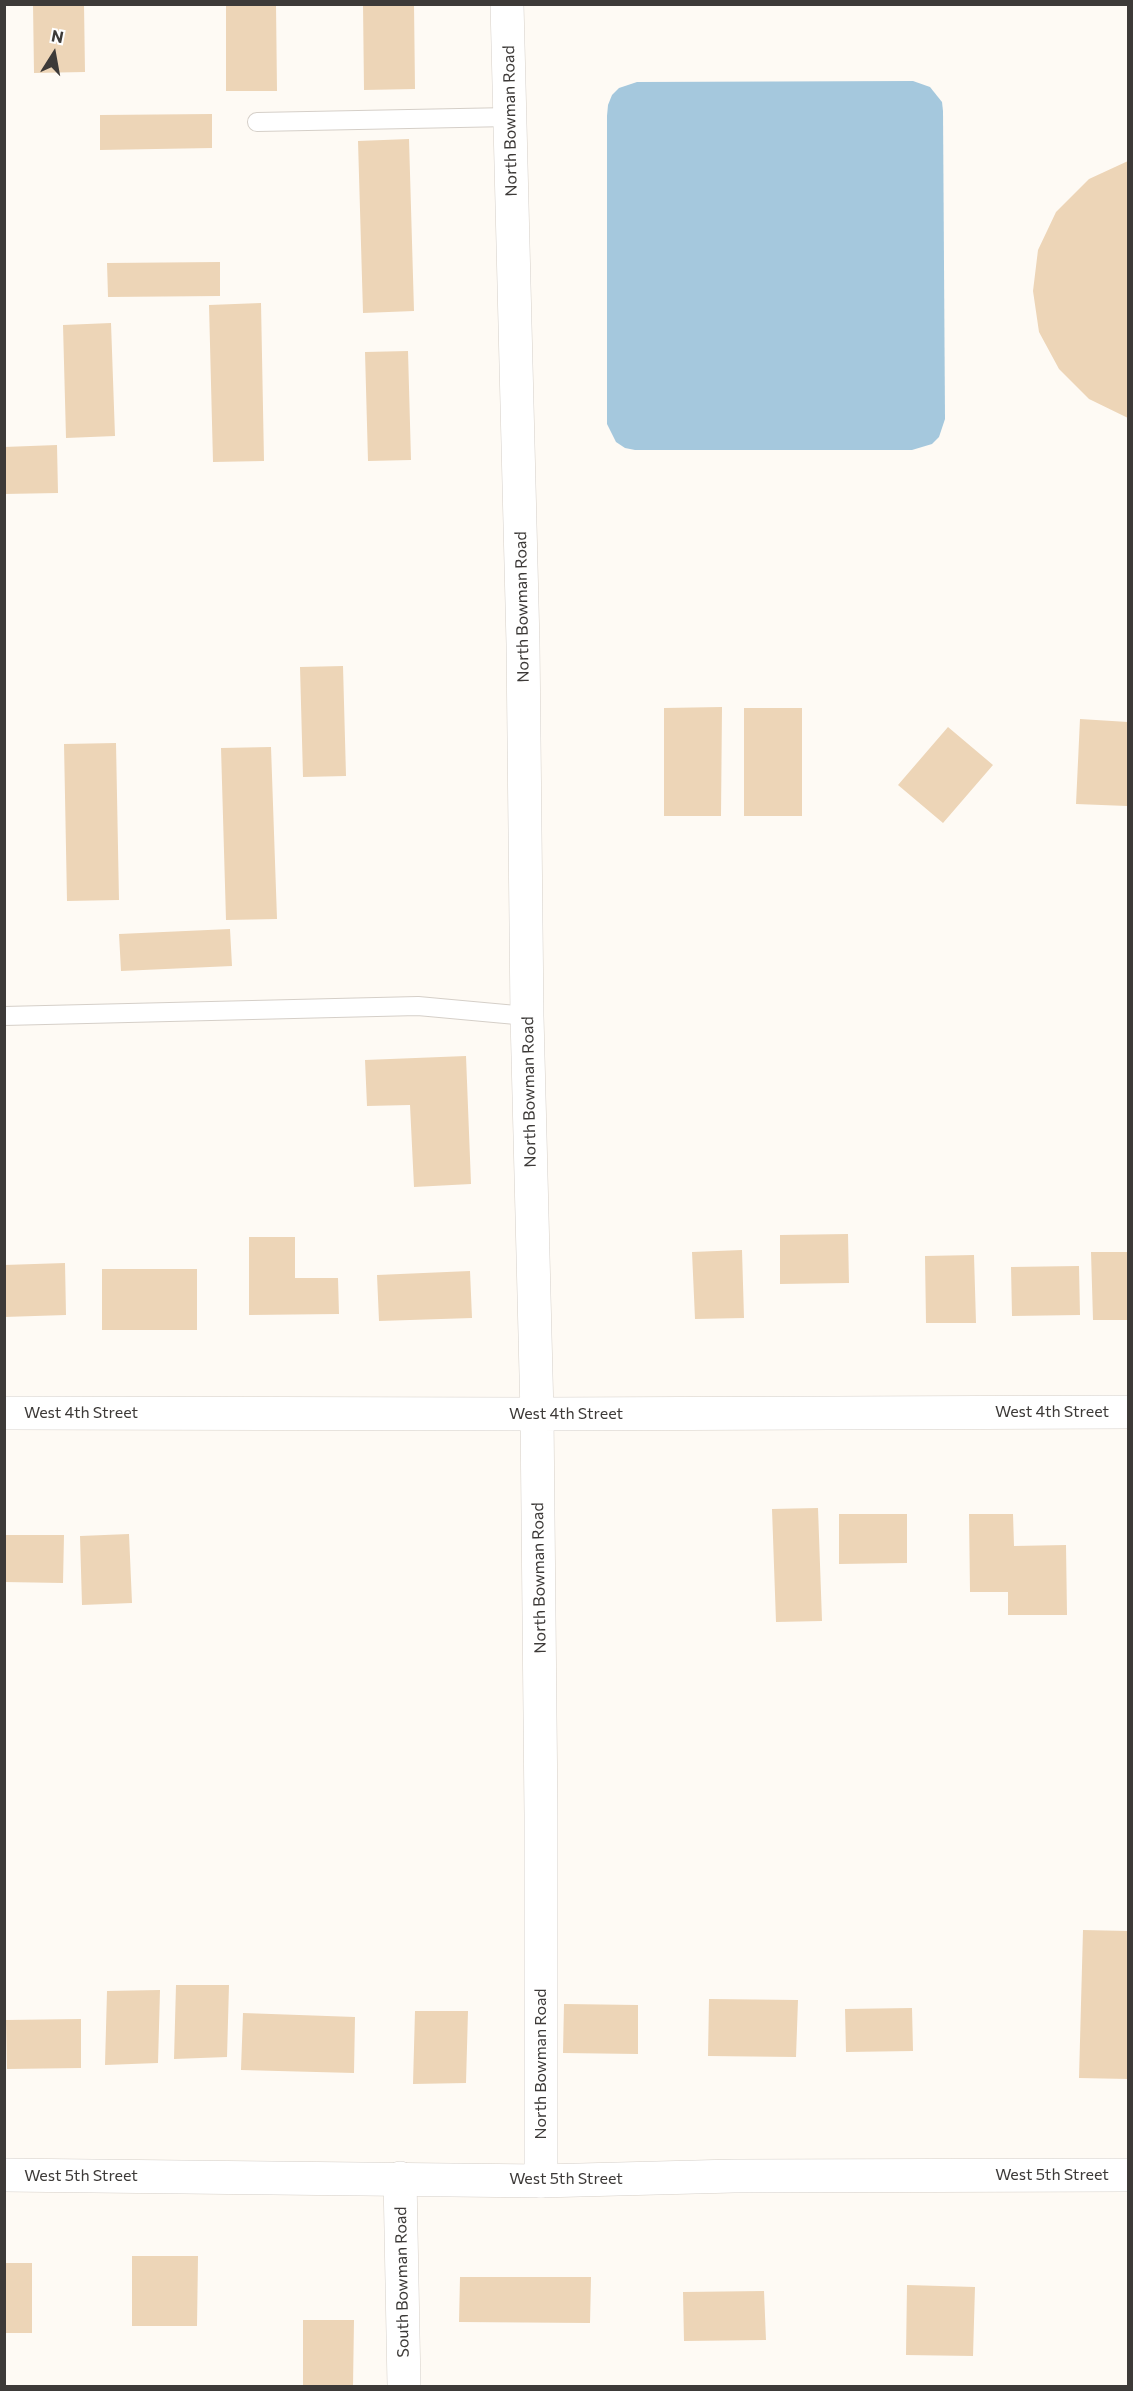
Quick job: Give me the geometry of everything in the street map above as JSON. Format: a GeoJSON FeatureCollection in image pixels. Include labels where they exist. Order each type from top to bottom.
{"type":"FeatureCollection","features":[{"type":"Feature","properties":{"kind":"street","name":"North Bowman Road"},"geometry":{"type":"LineString","coordinates":[[507,4],[523,644],[526,1016],[537,1414],[541,1814],[541,2181]]}},
{"type":"Feature","properties":{"kind":"street","name":"West 4th Street"},"geometry":{"type":"LineString","coordinates":[[4,1413],[1128,1412]]}},
{"type":"Feature","properties":{"kind":"street","name":"West 5th Street"},"geometry":{"type":"LineString","coordinates":[[4,2175],[541,2181],[734,2176],[1128,2175]]}},
{"type":"Feature","properties":{"kind":"street","name":"South Bowman Road"},"geometry":{"type":"LineString","coordinates":[[400,2178],[404,2386]]}},
{"type":"Feature","properties":{"kind":"lane"},"geometry":{"type":"LineString","coordinates":[[257,122],[510,117]]}},
{"type":"Feature","properties":{"kind":"lane"},"geometry":{"type":"LineString","coordinates":[[4,1016],[333,1010],[418,1006],[526,1016]]}},
{"type":"Feature","properties":{"kind":"water"},"geometry":{"type":"Polygon","coordinates":[[[913,81],[930,87],[942,102],[943,111],[945,419],[939,437],[932,444],[912,450],[635,450],[625,448],[616,442],[607,424],[607,116],[612,95],[619,88],[637,82],[913,81]]]}},
{"type":"Feature","properties":{"kind":"building"},"geometry":{"type":"Polygon","coordinates":[[[33,4],[84,4],[85,72],[34,73],[33,4]]]}},
{"type":"Feature","properties":{"kind":"building"},"geometry":{"type":"Polygon","coordinates":[[[226,4],[276,4],[277,91],[226,91],[226,4]]]}},
{"type":"Feature","properties":{"kind":"building"},"geometry":{"type":"Polygon","coordinates":[[[363,4],[414,4],[415,89],[364,90],[363,4]]]}},
{"type":"Feature","properties":{"kind":"building"},"geometry":{"type":"Polygon","coordinates":[[[212,114],[212,148],[100,150],[100,115],[212,114]]]}},
{"type":"Feature","properties":{"kind":"building"},"geometry":{"type":"Polygon","coordinates":[[[409,139],[414,311],[363,313],[358,141],[409,139]]]}},
{"type":"Feature","properties":{"kind":"building"},"geometry":{"type":"Polygon","coordinates":[[[1128,161],[1128,418],[1089,399],[1059,369],[1039,332],[1033,291],[1038,250],[1056,212],[1089,179],[1128,161]]]}},
{"type":"Feature","properties":{"kind":"building"},"geometry":{"type":"Polygon","coordinates":[[[220,262],[220,296],[108,297],[107,263],[220,262]]]}},
{"type":"Feature","properties":{"kind":"building"},"geometry":{"type":"Polygon","coordinates":[[[261,303],[264,461],[213,462],[209,305],[261,303]]]}},
{"type":"Feature","properties":{"kind":"building"},"geometry":{"type":"Polygon","coordinates":[[[111,323],[115,436],[66,438],[63,325],[111,323]]]}},
{"type":"Feature","properties":{"kind":"building"},"geometry":{"type":"Polygon","coordinates":[[[408,351],[411,460],[368,461],[365,352],[408,351]]]}},
{"type":"Feature","properties":{"kind":"building"},"geometry":{"type":"Polygon","coordinates":[[[57,445],[58,493],[4,494],[4,447],[57,445]]]}},
{"type":"Feature","properties":{"kind":"building"},"geometry":{"type":"Polygon","coordinates":[[[343,666],[346,776],[303,777],[300,667],[343,666]]]}},
{"type":"Feature","properties":{"kind":"building"},"geometry":{"type":"Polygon","coordinates":[[[722,707],[721,816],[664,816],[664,708],[722,707]]]}},
{"type":"Feature","properties":{"kind":"building"},"geometry":{"type":"Polygon","coordinates":[[[744,708],[802,708],[802,816],[744,816],[744,708]]]}},
{"type":"Feature","properties":{"kind":"building"},"geometry":{"type":"Polygon","coordinates":[[[1080,719],[1128,722],[1127,806],[1076,804],[1080,719]]]}},
{"type":"Feature","properties":{"kind":"building"},"geometry":{"type":"Polygon","coordinates":[[[948,727],[993,765],[943,823],[898,785],[948,727]]]}},
{"type":"Feature","properties":{"kind":"building"},"geometry":{"type":"Polygon","coordinates":[[[116,743],[119,900],[67,901],[64,744],[116,743]]]}},
{"type":"Feature","properties":{"kind":"building"},"geometry":{"type":"Polygon","coordinates":[[[271,747],[277,919],[226,920],[221,748],[271,747]]]}},
{"type":"Feature","properties":{"kind":"building"},"geometry":{"type":"Polygon","coordinates":[[[230,929],[232,966],[121,971],[119,934],[230,929]]]}},
{"type":"Feature","properties":{"kind":"building"},"geometry":{"type":"Polygon","coordinates":[[[466,1056],[471,1184],[414,1187],[410,1105],[367,1106],[365,1060],[466,1056]]]}},
{"type":"Feature","properties":{"kind":"building"},"geometry":{"type":"Polygon","coordinates":[[[848,1234],[849,1283],[780,1284],[780,1235],[848,1234]]]}},
{"type":"Feature","properties":{"kind":"building"},"geometry":{"type":"Polygon","coordinates":[[[249,1237],[295,1237],[295,1278],[338,1278],[339,1314],[249,1315],[249,1237]]]}},
{"type":"Feature","properties":{"kind":"building"},"geometry":{"type":"Polygon","coordinates":[[[742,1250],[744,1318],[695,1319],[692,1252],[742,1250]]]}},
{"type":"Feature","properties":{"kind":"building"},"geometry":{"type":"Polygon","coordinates":[[[1091,1252],[1128,1252],[1128,1320],[1093,1320],[1091,1252]]]}},
{"type":"Feature","properties":{"kind":"building"},"geometry":{"type":"Polygon","coordinates":[[[974,1255],[976,1323],[926,1323],[925,1256],[974,1255]]]}},
{"type":"Feature","properties":{"kind":"building"},"geometry":{"type":"Polygon","coordinates":[[[65,1263],[66,1315],[4,1317],[4,1265],[65,1263]]]}},
{"type":"Feature","properties":{"kind":"building"},"geometry":{"type":"Polygon","coordinates":[[[1079,1266],[1080,1315],[1012,1316],[1011,1267],[1079,1266]]]}},
{"type":"Feature","properties":{"kind":"building"},"geometry":{"type":"Polygon","coordinates":[[[102,1269],[197,1269],[197,1330],[102,1330],[102,1269]]]}},
{"type":"Feature","properties":{"kind":"building"},"geometry":{"type":"Polygon","coordinates":[[[470,1271],[472,1318],[379,1321],[377,1275],[470,1271]]]}},
{"type":"Feature","properties":{"kind":"building"},"geometry":{"type":"Polygon","coordinates":[[[818,1508],[822,1621],[776,1622],[772,1509],[818,1508]]]}},
{"type":"Feature","properties":{"kind":"building"},"geometry":{"type":"Polygon","coordinates":[[[839,1514],[907,1514],[907,1563],[839,1564],[839,1514]]]}},
{"type":"Feature","properties":{"kind":"building"},"geometry":{"type":"Polygon","coordinates":[[[969,1514],[1013,1514],[1014,1546],[1066,1545],[1067,1615],[1008,1615],[1008,1592],[970,1592],[969,1514]]]}},
{"type":"Feature","properties":{"kind":"building"},"geometry":{"type":"Polygon","coordinates":[[[129,1534],[132,1603],[82,1605],[80,1536],[129,1534]]]}},
{"type":"Feature","properties":{"kind":"building"},"geometry":{"type":"Polygon","coordinates":[[[4,1535],[64,1535],[63,1583],[4,1582],[4,1535]]]}},
{"type":"Feature","properties":{"kind":"building"},"geometry":{"type":"Polygon","coordinates":[[[1083,1930],[1128,1931],[1128,2079],[1079,2078],[1083,1930]]]}},
{"type":"Feature","properties":{"kind":"building"},"geometry":{"type":"Polygon","coordinates":[[[176,1985],[229,1985],[227,2057],[174,2059],[176,1985]]]}},
{"type":"Feature","properties":{"kind":"building"},"geometry":{"type":"Polygon","coordinates":[[[160,1990],[158,2063],[105,2065],[107,1991],[160,1990]]]}},
{"type":"Feature","properties":{"kind":"building"},"geometry":{"type":"Polygon","coordinates":[[[709,1999],[798,2000],[796,2057],[708,2056],[709,1999]]]}},
{"type":"Feature","properties":{"kind":"building"},"geometry":{"type":"Polygon","coordinates":[[[564,2004],[638,2005],[638,2054],[563,2053],[564,2004]]]}},
{"type":"Feature","properties":{"kind":"building"},"geometry":{"type":"Polygon","coordinates":[[[912,2008],[913,2051],[846,2052],[845,2009],[912,2008]]]}},
{"type":"Feature","properties":{"kind":"building"},"geometry":{"type":"Polygon","coordinates":[[[415,2011],[468,2011],[466,2083],[413,2084],[415,2011]]]}},
{"type":"Feature","properties":{"kind":"building"},"geometry":{"type":"Polygon","coordinates":[[[243,2013],[355,2017],[354,2073],[241,2070],[243,2013]]]}},
{"type":"Feature","properties":{"kind":"building"},"geometry":{"type":"Polygon","coordinates":[[[81,2019],[81,2068],[7,2069],[6,2020],[81,2019]]]}},
{"type":"Feature","properties":{"kind":"building"},"geometry":{"type":"Polygon","coordinates":[[[132,2256],[198,2256],[197,2326],[132,2326],[132,2256]]]}},
{"type":"Feature","properties":{"kind":"building"},"geometry":{"type":"Polygon","coordinates":[[[4,2263],[32,2263],[32,2333],[4,2333],[4,2263]]]}},
{"type":"Feature","properties":{"kind":"building"},"geometry":{"type":"Polygon","coordinates":[[[460,2277],[591,2277],[590,2323],[459,2322],[460,2277]]]}},
{"type":"Feature","properties":{"kind":"building"},"geometry":{"type":"Polygon","coordinates":[[[907,2285],[975,2287],[973,2356],[906,2355],[907,2285]]]}},
{"type":"Feature","properties":{"kind":"building"},"geometry":{"type":"Polygon","coordinates":[[[764,2291],[766,2340],[684,2341],[683,2292],[764,2291]]]}},
{"type":"Feature","properties":{"kind":"building"},"geometry":{"type":"Polygon","coordinates":[[[303,2320],[354,2320],[353,2386],[303,2386],[303,2320]]]}}]}
